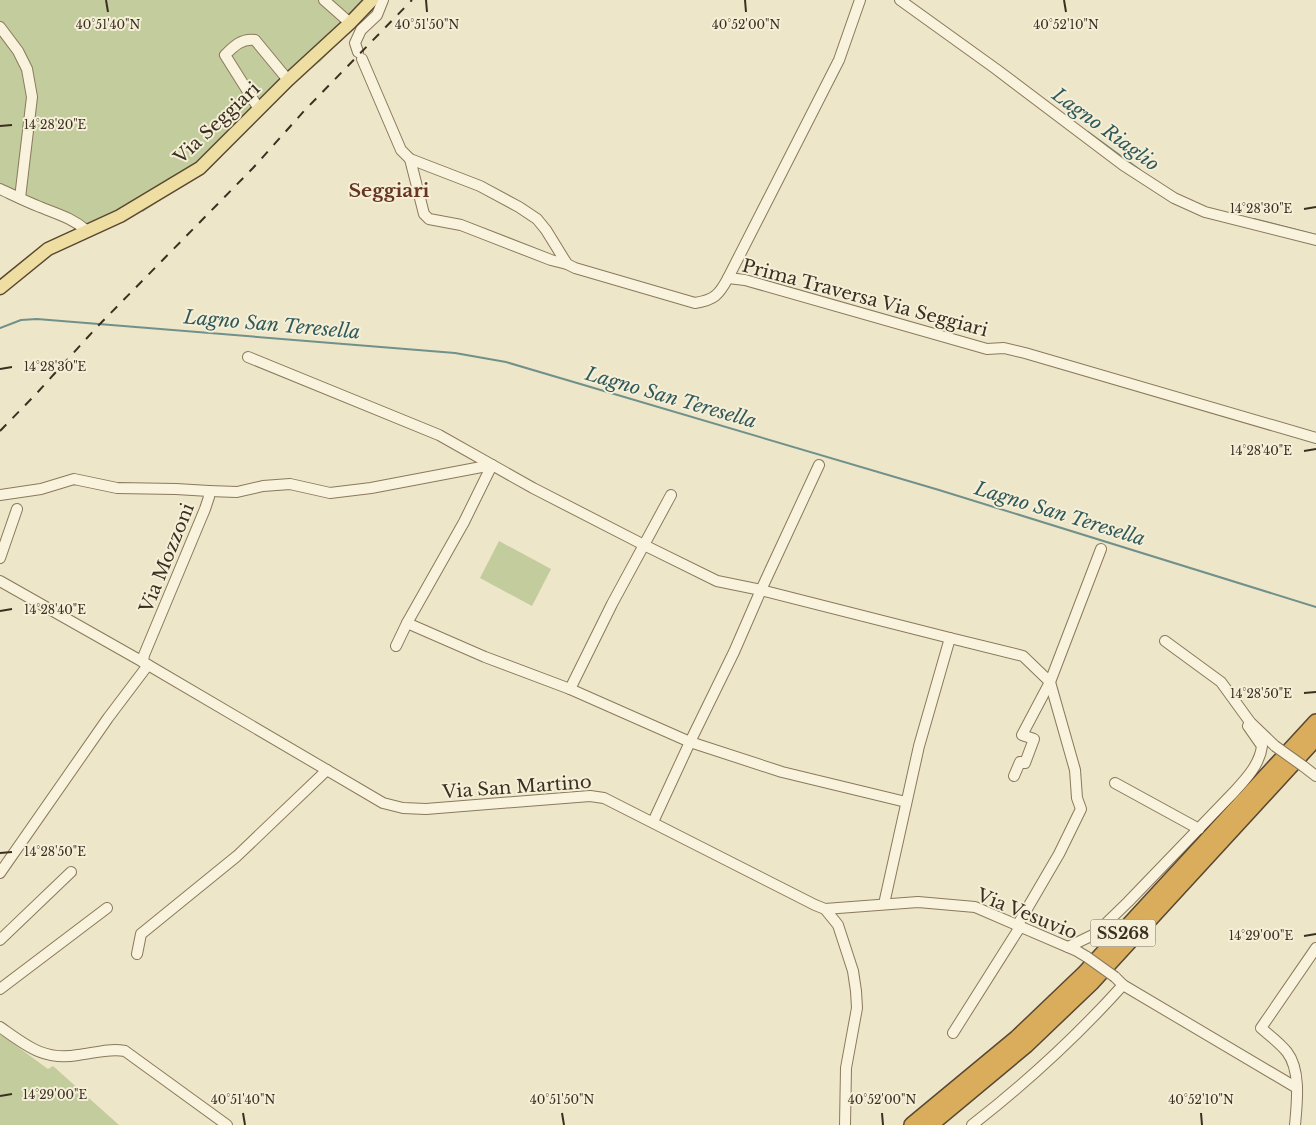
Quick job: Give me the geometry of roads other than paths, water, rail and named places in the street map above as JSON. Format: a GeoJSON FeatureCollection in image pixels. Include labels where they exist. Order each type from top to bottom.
{"type":"FeatureCollection","features":[{"type":"Feature","properties":{"kind":"highway","name":"SS268"},"geometry":{"type":"LineString","coordinates":[[912,1125],[997,1056],[1077,980],[1316,722]]}},
{"type":"Feature","properties":{"kind":"highway","name":"SS268"},"geometry":{"type":"LineString","coordinates":[[930,1125],[1026,1045],[1092,982],[1316,738]]}},
{"type":"Feature","properties":{"kind":"main road","name":"Via Seggiari"},"geometry":{"type":"LineString","coordinates":[[0,288],[48,249],[120,216],[200,168],[288,80],[350,23],[368,3]]}},
{"type":"Feature","properties":{"kind":"street"},"geometry":{"type":"LineString","coordinates":[[324,0],[350,23]]}},
{"type":"Feature","properties":{"kind":"street"},"geometry":{"type":"LineString","coordinates":[[383,0],[377,15],[361,30],[355,43],[401,150],[410,159],[480,186],[519,206],[537,219],[567,264]]}},
{"type":"Feature","properties":{"kind":"street"},"geometry":{"type":"LineString","coordinates":[[728,278],[839,60],[860,0]]}},
{"type":"Feature","properties":{"kind":"street"},"geometry":{"type":"LineString","coordinates":[[900,0],[1123,165],[1174,198],[1205,212],[1316,240]]}},
{"type":"Feature","properties":{"kind":"street"},"geometry":{"type":"LineString","coordinates":[[368,3],[369,21]]}},
{"type":"Feature","properties":{"kind":"street"},"geometry":{"type":"LineString","coordinates":[[0,27],[18,52],[27,69],[32,96],[20,198]]}},
{"type":"Feature","properties":{"kind":"street"},"geometry":{"type":"LineString","coordinates":[[259,109],[225,55],[236,45],[247,39],[255,40],[288,80]]}},
{"type":"Feature","properties":{"kind":"street","name":"Prima Traversa Via Seggiari"},"geometry":{"type":"LineString","coordinates":[[410,159],[424,214],[429,219],[461,225],[575,268],[694,303],[707,301],[715,296],[721,291],[728,278],[745,280],[987,349],[1004,348],[1025,352],[1316,438]]}},
{"type":"Feature","properties":{"kind":"street"},"geometry":{"type":"LineString","coordinates":[[0,188],[61,214],[86,230]]}},
{"type":"Feature","properties":{"kind":"street"},"geometry":{"type":"LineString","coordinates":[[248,357],[439,435],[644,545],[717,581],[1023,656],[1050,682],[1075,770],[1077,798],[1081,809],[1059,854],[1018,927],[953,1033]]}},
{"type":"Feature","properties":{"kind":"street"},"geometry":{"type":"LineString","coordinates":[[209,491],[237,492],[263,486],[290,484],[330,494],[371,488],[492,464]]}},
{"type":"Feature","properties":{"kind":"street"},"geometry":{"type":"LineString","coordinates":[[396,646],[464,522],[492,464]]}},
{"type":"Feature","properties":{"kind":"street"},"geometry":{"type":"LineString","coordinates":[[653,822],[734,652],[760,590],[819,465]]}},
{"type":"Feature","properties":{"kind":"street","name":"Via Mozzoni"},"geometry":{"type":"LineString","coordinates":[[0,495],[41,489],[74,479],[117,488],[209,491],[207,503],[144,655],[146,664],[0,873]]}},
{"type":"Feature","properties":{"kind":"street"},"geometry":{"type":"LineString","coordinates":[[570,689],[612,604],[671,495]]}},
{"type":"Feature","properties":{"kind":"street"},"geometry":{"type":"LineString","coordinates":[[0,558],[17,509]]}},
{"type":"Feature","properties":{"kind":"street"},"geometry":{"type":"LineString","coordinates":[[1014,776],[1020,762],[1025,763],[1034,739],[1022,735],[1050,682],[1101,549]]}},
{"type":"Feature","properties":{"kind":"street","name":"Via San Martino"},"geometry":{"type":"LineString","coordinates":[[0,581],[383,803],[403,808],[426,809],[590,796],[604,798],[825,909],[838,925],[853,971],[856,991],[857,1008],[846,1068],[844,1125]]}},
{"type":"Feature","properties":{"kind":"street"},"geometry":{"type":"LineString","coordinates":[[407,623],[485,657],[570,689],[690,742],[782,772],[906,802]]}},
{"type":"Feature","properties":{"kind":"street"},"geometry":{"type":"LineString","coordinates":[[884,904],[918,746],[950,638]]}},
{"type":"Feature","properties":{"kind":"street"},"geometry":{"type":"LineString","coordinates":[[1165,641],[1221,682],[1250,722],[1275,746],[1316,776]]}},
{"type":"Feature","properties":{"kind":"street"},"geometry":{"type":"LineString","coordinates":[[1068,947],[1095,934],[1245,780],[1261,755],[1262,746],[1257,737],[1250,731],[1248,726],[1250,722]]}},
{"type":"Feature","properties":{"kind":"street"},"geometry":{"type":"LineString","coordinates":[[137,954],[141,934],[237,856],[326,770]]}},
{"type":"Feature","properties":{"kind":"street"},"geometry":{"type":"LineString","coordinates":[[1115,783],[1199,829]]}},
{"type":"Feature","properties":{"kind":"street"},"geometry":{"type":"LineString","coordinates":[[0,940],[71,872]]}},
{"type":"Feature","properties":{"kind":"street","name":"Via Vesuvio"},"geometry":{"type":"LineString","coordinates":[[825,909],[918,902],[974,907],[1087,957],[1123,985],[1298,1088]]}},
{"type":"Feature","properties":{"kind":"street"},"geometry":{"type":"LineString","coordinates":[[0,989],[107,908]]}},
{"type":"Feature","properties":{"kind":"street"},"geometry":{"type":"LineString","coordinates":[[1295,1125],[1298,1088],[1293,1062],[1287,1052],[1261,1028],[1316,948]]}},
{"type":"Feature","properties":{"kind":"street"},"geometry":{"type":"LineString","coordinates":[[972,1125],[1049,1060],[1091,1020],[1123,985]]}},
{"type":"Feature","properties":{"kind":"street"},"geometry":{"type":"LineString","coordinates":[[0,1027],[37,1052],[50,1056],[63,1057],[106,1050],[125,1052],[227,1125]]}},
{"type":"Feature","properties":{"kind":"waterway","name":"Lagno Riaglio"},"geometry":{"type":"LineString","coordinates":[[1088,132],[1140,170]]}},
{"type":"Feature","properties":{"kind":"waterway","name":"Lagno Riaglio"},"geometry":{"type":"LineString","coordinates":[[1254,219],[1316,235]]}},
{"type":"Feature","properties":{"kind":"waterway","name":"Lagno San Teresella"},"geometry":{"type":"LineString","coordinates":[[0,328],[21,320],[37,319],[455,353],[506,362],[939,490],[1316,607]]}},
{"type":"Feature","properties":{"kind":"railway"},"geometry":{"type":"LineString","coordinates":[[0,431],[97,327],[253,168],[304,111],[412,0]]}},
{"type":"Feature","properties":{"kind":"district","name":"Seggiari"},"geometry":{"type":"Point","coordinates":[389,190]}}]}
